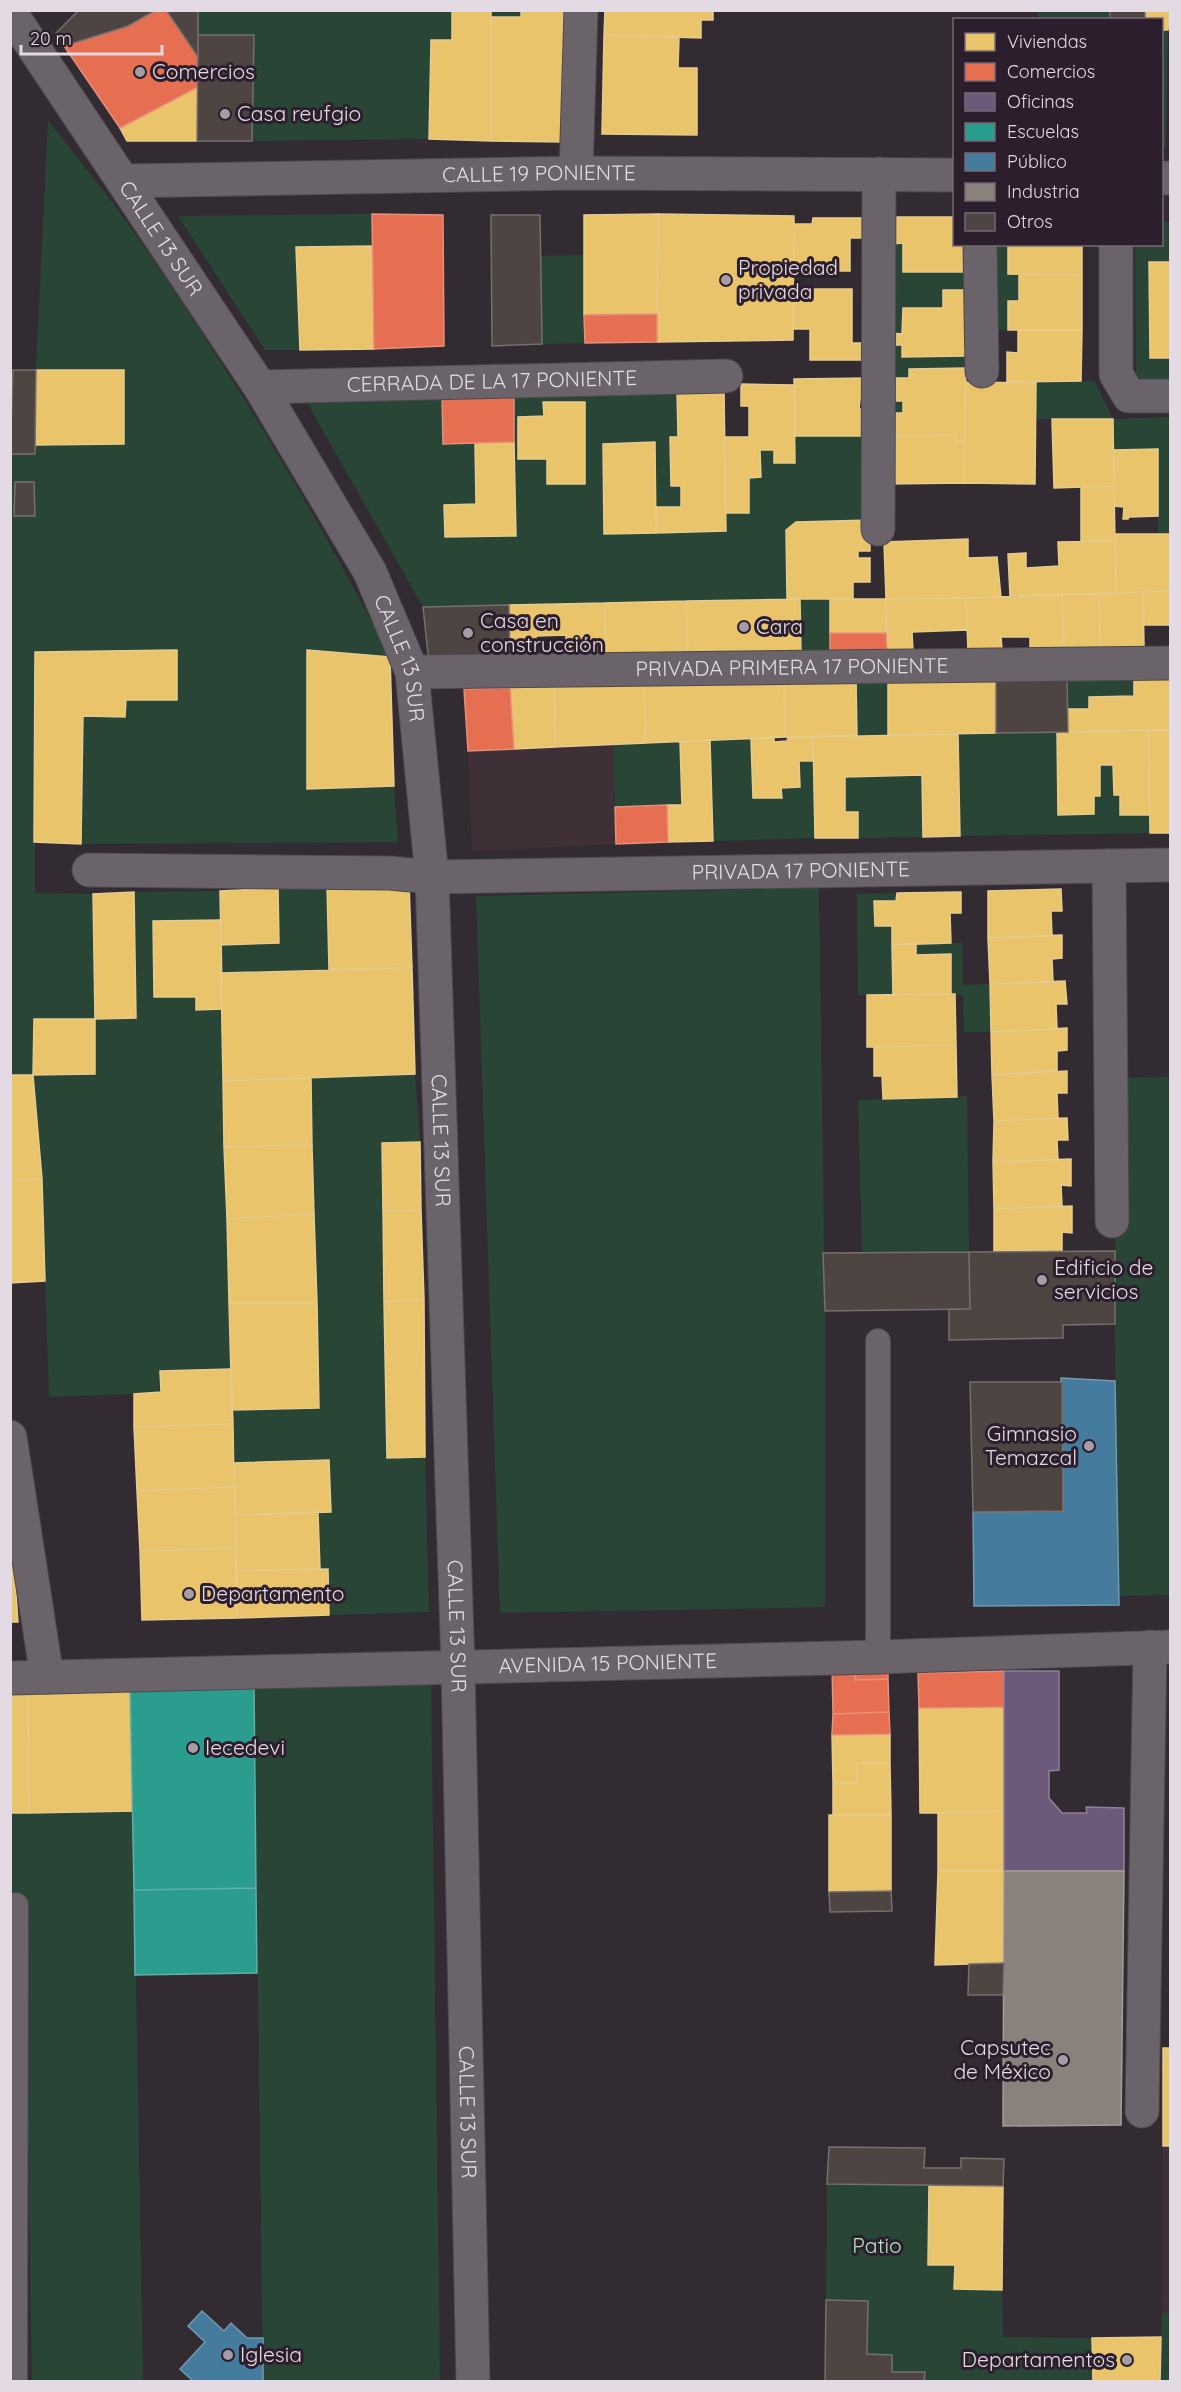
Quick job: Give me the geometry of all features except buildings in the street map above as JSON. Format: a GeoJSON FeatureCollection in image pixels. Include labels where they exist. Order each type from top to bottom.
{"type":"FeatureCollection","features":[{"type":"Feature","properties":{"kind":"street"},"geometry":{"type":"LineString","coordinates":[[576,173],[581,10]]}},
{"type":"Feature","properties":{"kind":"street","name":"CALLE 13 SUR"},"geometry":{"type":"LineString","coordinates":[[10,12],[260,387],[370,572],[412,672],[432,877],[458,1667],[473,2382]]}},
{"type":"Feature","properties":{"kind":"street","name":"CALLE 19 PONIENTE"},"geometry":{"type":"LineString","coordinates":[[123,181],[576,173],[953,176]]}},
{"type":"Feature","properties":{"kind":"street"},"geometry":{"type":"LineString","coordinates":[[878,529],[879,174]]}},
{"type":"Feature","properties":{"kind":"street"},"geometry":{"type":"LineString","coordinates":[[980,246],[982,371]]}},
{"type":"Feature","properties":{"kind":"street"},"geometry":{"type":"LineString","coordinates":[[1116,246],[1116,374],[1129,396],[1170,396]]}},
{"type":"Feature","properties":{"kind":"street","name":"CERRADA DE LA 17 PONIENTE"},"geometry":{"type":"LineString","coordinates":[[260,387],[726,376]]}},
{"type":"Feature","properties":{"kind":"street","name":"PRIVADA PRIMERA 17 PONIENTE"},"geometry":{"type":"LineString","coordinates":[[412,672],[1170,663]]}},
{"type":"Feature","properties":{"kind":"street","name":"PRIVADA 17 PONIENTE"},"geometry":{"type":"LineString","coordinates":[[89,870],[390,873],[432,877],[1170,865]]}},
{"type":"Feature","properties":{"kind":"street"},"geometry":{"type":"LineString","coordinates":[[1109,866],[1112,1221]]}},
{"type":"Feature","properties":{"kind":"street"},"geometry":{"type":"LineString","coordinates":[[10,1437],[47,1677]]}},
{"type":"Feature","properties":{"kind":"street"},"geometry":{"type":"LineString","coordinates":[[1142,2111],[1160,1647]]}},
{"type":"Feature","properties":{"kind":"street","name":"AVENIDA 15 PONIENTE"},"geometry":{"type":"LineString","coordinates":[[10,1678],[878,1657],[1160,1647]]}},
{"type":"Feature","properties":{"kind":"lane"},"geometry":{"type":"LineString","coordinates":[[878,1341],[878,1657]]}},
{"type":"Feature","properties":{"kind":"lane"},"geometry":{"type":"LineString","coordinates":[[15,2382],[16,1905]]}},
{"type":"Feature","properties":{"kind":"shaded area"},"geometry":{"type":"Polygon","coordinates":[[[613,744],[616,844],[472,851],[468,751],[613,744]]]}},
{"type":"Feature","properties":{"kind":"shaded area"},"geometry":{"type":"Polygon","coordinates":[[[1163,2146],[1170,2146],[1170,2313],[1162,2313],[1163,2146]]]}},
{"type":"Feature","properties":{"kind":"green space"},"geometry":{"type":"Polygon","coordinates":[[[198,11],[452,11],[452,40],[431,41],[429,139],[252,141],[254,36],[198,35],[198,11]]]}},
{"type":"Feature","properties":{"kind":"green space"},"geometry":{"type":"Polygon","coordinates":[[[491,11],[521,11],[521,17],[491,17],[491,11]]]}},
{"type":"Feature","properties":{"kind":"green space"},"geometry":{"type":"Polygon","coordinates":[[[1038,11],[1110,11],[1110,18],[1038,18],[1038,11]]]}},
{"type":"Feature","properties":{"kind":"green space"},"geometry":{"type":"Polygon","coordinates":[[[1163,30],[1168,30],[1166,147],[1163,146],[1163,30]]]}},
{"type":"Feature","properties":{"kind":"green space"},"geometry":{"type":"Polygon","coordinates":[[[48,120],[126,221],[206,338],[302,495],[390,657],[307,651],[307,789],[394,786],[398,842],[81,844],[83,716],[125,717],[126,700],[177,700],[177,650],[35,653],[35,893],[93,894],[95,1019],[136,1017],[134,892],[220,891],[221,920],[153,921],[154,997],[196,997],[197,1010],[222,1009],[231,1369],[160,1371],[159,1393],[49,1397],[42,1179],[33,1075],[11,1075],[11,454],[34,454],[35,445],[124,444],[124,370],[36,370],[48,120]],[[15,482],[15,516],[34,483],[15,482]]]}},
{"type":"Feature","properties":{"kind":"green space"},"geometry":{"type":"Polygon","coordinates":[[[372,214],[372,246],[297,247],[300,350],[265,350],[178,216],[372,214]]]}},
{"type":"Feature","properties":{"kind":"green space"},"geometry":{"type":"Polygon","coordinates":[[[889,217],[892,217],[892,244],[903,243],[904,272],[967,272],[966,290],[943,291],[943,308],[903,308],[902,334],[892,333],[892,345],[902,345],[902,357],[965,356],[966,368],[910,369],[909,378],[891,378],[891,400],[903,401],[903,413],[892,413],[892,436],[888,436],[889,217]]]}},
{"type":"Feature","properties":{"kind":"green space"},"geometry":{"type":"Polygon","coordinates":[[[1163,222],[1170,222],[1170,262],[1149,263],[1150,358],[1170,358],[1170,386],[1136,387],[1135,246],[1163,246],[1163,222]]]}},
{"type":"Feature","properties":{"kind":"green space"},"geometry":{"type":"Polygon","coordinates":[[[995,246],[1008,246],[1008,273],[1019,274],[1019,301],[1008,301],[1008,330],[994,330],[995,246]]]}},
{"type":"Feature","properties":{"kind":"green space"},"geometry":{"type":"Polygon","coordinates":[[[584,255],[585,343],[542,344],[540,256],[584,255]]]}},
{"type":"Feature","properties":{"kind":"green space"},"geometry":{"type":"Polygon","coordinates":[[[1094,381],[1113,419],[1036,419],[1036,383],[1094,381]]]}},
{"type":"Feature","properties":{"kind":"green space"},"geometry":{"type":"Polygon","coordinates":[[[677,390],[678,437],[670,438],[671,485],[681,486],[681,507],[656,507],[655,442],[603,444],[605,534],[726,531],[726,513],[749,513],[749,478],[761,477],[760,450],[774,450],[774,463],[795,463],[795,436],[868,436],[870,520],[796,522],[786,530],[787,599],[423,607],[305,399],[442,394],[443,444],[475,443],[476,504],[445,505],[445,537],[516,536],[514,393],[677,390]]]}},
{"type":"Feature","properties":{"kind":"green space"},"geometry":{"type":"Polygon","coordinates":[[[1170,417],[1170,534],[1158,534],[1158,449],[1114,450],[1113,419],[1170,417]]]}},
{"type":"Feature","properties":{"kind":"green space"},"geometry":{"type":"Polygon","coordinates":[[[800,599],[830,599],[830,652],[801,653],[800,599]]]}},
{"type":"Feature","properties":{"kind":"green space"},"geometry":{"type":"Polygon","coordinates":[[[1067,676],[1134,676],[1134,696],[1089,697],[1089,709],[1067,709],[1067,676]]]}},
{"type":"Feature","properties":{"kind":"green space"},"geometry":{"type":"Polygon","coordinates":[[[856,679],[888,679],[888,735],[857,735],[856,679]]]}},
{"type":"Feature","properties":{"kind":"green space"},"geometry":{"type":"Polygon","coordinates":[[[1057,732],[1094,796],[1100,796],[1100,765],[1113,765],[1114,795],[1120,795],[1120,815],[1150,815],[1150,833],[960,836],[958,734],[1057,732]]]}},
{"type":"Feature","properties":{"kind":"green space"},"geometry":{"type":"Polygon","coordinates":[[[751,739],[753,798],[781,798],[781,788],[800,787],[799,761],[813,761],[815,838],[713,841],[710,740],[751,739]]]}},
{"type":"Feature","properties":{"kind":"green space"},"geometry":{"type":"Polygon","coordinates":[[[680,742],[682,805],[615,807],[613,744],[680,742]]]}},
{"type":"Feature","properties":{"kind":"green space"},"geometry":{"type":"Polygon","coordinates":[[[922,775],[923,837],[858,838],[858,812],[845,812],[845,777],[922,775]]]}},
{"type":"Feature","properties":{"kind":"green space"},"geometry":{"type":"Polygon","coordinates":[[[327,886],[329,969],[221,973],[221,945],[279,943],[278,888],[327,886]]]}},
{"type":"Feature","properties":{"kind":"green space"},"geometry":{"type":"Polygon","coordinates":[[[819,888],[825,1311],[825,1607],[500,1613],[476,896],[819,888]]]}},
{"type":"Feature","properties":{"kind":"green space"},"geometry":{"type":"Polygon","coordinates":[[[897,893],[896,901],[874,902],[875,926],[892,926],[893,995],[858,995],[857,894],[897,893]]]}},
{"type":"Feature","properties":{"kind":"green space"},"geometry":{"type":"Polygon","coordinates":[[[916,943],[962,943],[963,985],[990,984],[991,1032],[964,1032],[963,995],[951,994],[951,954],[916,955],[916,943]]]}},
{"type":"Feature","properties":{"kind":"green space"},"geometry":{"type":"Polygon","coordinates":[[[415,1074],[420,1142],[382,1143],[387,1458],[425,1457],[429,1612],[329,1615],[328,1569],[320,1569],[318,1512],[331,1511],[329,1461],[234,1463],[232,1410],[319,1408],[311,1078],[415,1074]]]}},
{"type":"Feature","properties":{"kind":"green space"},"geometry":{"type":"Polygon","coordinates":[[[1170,1077],[1170,1595],[1118,1596],[1115,1324],[1116,1078],[1170,1077]]]}},
{"type":"Feature","properties":{"kind":"green space"},"geometry":{"type":"Polygon","coordinates":[[[967,1096],[969,1252],[862,1253],[858,1100],[967,1096]]]}},
{"type":"Feature","properties":{"kind":"green space"},"geometry":{"type":"Polygon","coordinates":[[[431,1679],[440,2381],[263,2381],[254,1683],[431,1679]]]}},
{"type":"Feature","properties":{"kind":"green space"},"geometry":{"type":"Polygon","coordinates":[[[133,1811],[143,2381],[32,2381],[24,1903],[11,1903],[10,1813],[133,1811]]]}},
{"type":"Feature","properties":{"kind":"green space","name":"Patio"},"geometry":{"type":"Polygon","coordinates":[[[827,2184],[929,2185],[928,2265],[955,2265],[955,2289],[1002,2290],[1003,2337],[1092,2338],[1093,2381],[924,2382],[924,2372],[892,2372],[892,2355],[867,2354],[868,2301],[826,2300],[827,2184]]]}},
{"type":"Feature","properties":{"kind":"green space"},"geometry":{"type":"Polygon","coordinates":[[[1162,2313],[1170,2313],[1170,2381],[1160,2381],[1162,2313]]]}},
{"type":"Feature","properties":{"kind":"place","name":"Comercios"},"geometry":{"type":"Point","coordinates":[140,72]}},
{"type":"Feature","properties":{"kind":"place","name":"Casa reufgio"},"geometry":{"type":"Point","coordinates":[225,114]}},
{"type":"Feature","properties":{"kind":"place","name":"Propiedad privada"},"geometry":{"type":"Point","coordinates":[726,280]}},
{"type":"Feature","properties":{"kind":"place","name":"Cara"},"geometry":{"type":"Point","coordinates":[744,627]}},
{"type":"Feature","properties":{"kind":"place","name":"Casa en construcción"},"geometry":{"type":"Point","coordinates":[468,633]}},
{"type":"Feature","properties":{"kind":"place","name":"Edificio de servicios"},"geometry":{"type":"Point","coordinates":[1042,1280]}},
{"type":"Feature","properties":{"kind":"place","name":"Gimnasio Temazcal"},"geometry":{"type":"Point","coordinates":[1089,1446]}},
{"type":"Feature","properties":{"kind":"place","name":"Departamento"},"geometry":{"type":"Point","coordinates":[189,1594]}},
{"type":"Feature","properties":{"kind":"place","name":"Iecedevi"},"geometry":{"type":"Point","coordinates":[193,1748]}},
{"type":"Feature","properties":{"kind":"place","name":"Capsutec de México"},"geometry":{"type":"Point","coordinates":[1063,2060]}},
{"type":"Feature","properties":{"kind":"place","name":"Iglesia"},"geometry":{"type":"Point","coordinates":[228,2355]}},
{"type":"Feature","properties":{"kind":"place","name":"Departamentos"},"geometry":{"type":"Point","coordinates":[1127,2360]}}]}
